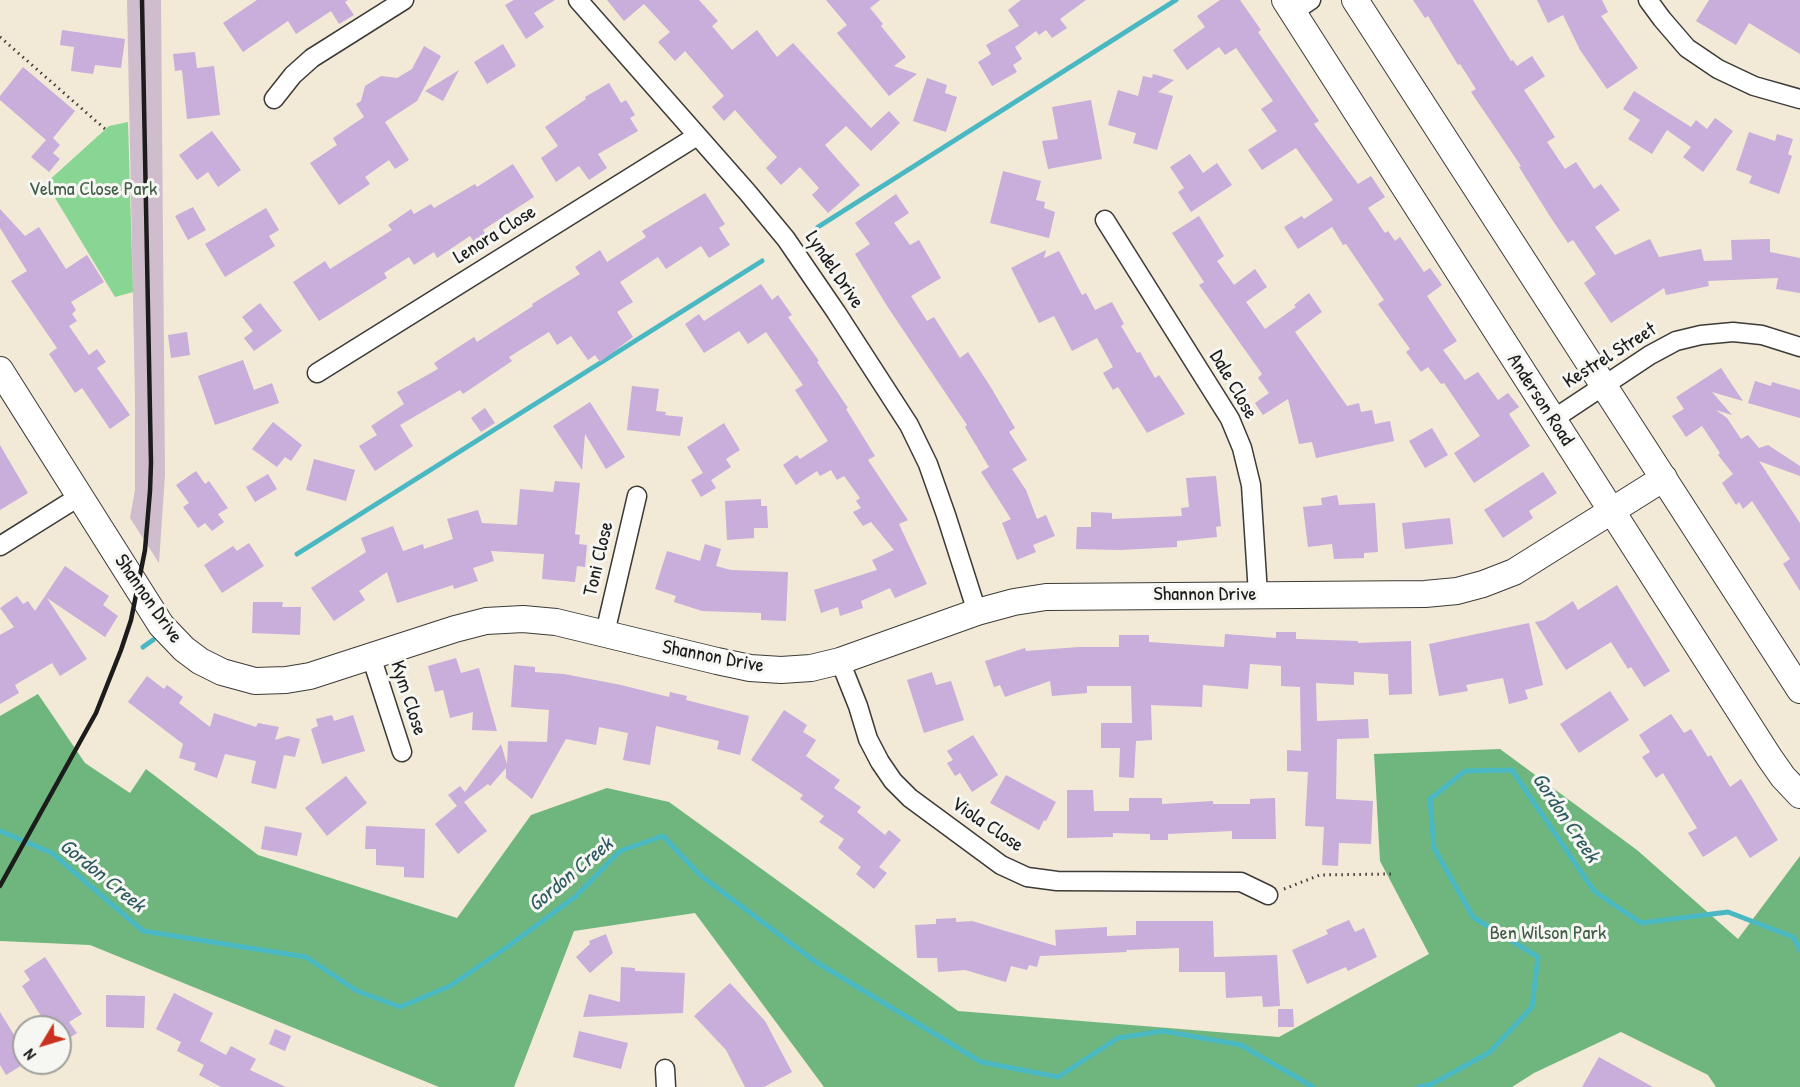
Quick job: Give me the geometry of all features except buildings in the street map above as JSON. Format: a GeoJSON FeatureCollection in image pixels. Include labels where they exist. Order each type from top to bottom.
{"type":"FeatureCollection","features":[{"type":"Feature","properties":{"kind":"street"},"geometry":{"type":"LineString","coordinates":[[274,99],[293,75],[312,58],[404,0]]}},
{"type":"Feature","properties":{"kind":"street","name":"Lyndel Drive"},"geometry":{"type":"LineString","coordinates":[[578,0],[786,239],[836,312],[909,425],[935,484],[977,612]]}},
{"type":"Feature","properties":{"kind":"street"},"geometry":{"type":"LineString","coordinates":[[1355,0],[1800,690]]}},
{"type":"Feature","properties":{"kind":"street"},"geometry":{"type":"LineString","coordinates":[[1648,0],[1687,48],[1718,69],[1754,86],[1800,99]]}},
{"type":"Feature","properties":{"kind":"street","name":"Anderson Road"},"geometry":{"type":"LineString","coordinates":[[1296,4],[1552,420],[1769,758],[1800,795]]}},
{"type":"Feature","properties":{"kind":"street","name":"Lenora Close"},"geometry":{"type":"LineString","coordinates":[[317,373],[697,136]]}},
{"type":"Feature","properties":{"kind":"street","name":"Dale Close"},"geometry":{"type":"LineString","coordinates":[[1105,220],[1230,419],[1242,448],[1251,485],[1258,594]]}},
{"type":"Feature","properties":{"kind":"street","name":"Kestrel Street"},"geometry":{"type":"LineString","coordinates":[[1552,420],[1650,355],[1676,341],[1701,335],[1733,332],[1762,334],[1800,347]]}},
{"type":"Feature","properties":{"kind":"street","name":"Shannon Drive"},"geometry":{"type":"LineString","coordinates":[[0,370],[161,625],[184,649],[211,667],[246,679],[286,680],[310,676],[486,621],[523,619],[556,622],[750,668],[781,670],[811,668],[840,661],[977,612],[1014,602],[1046,597],[1425,594],[1457,591],[1514,572],[1664,478]]}},
{"type":"Feature","properties":{"kind":"street"},"geometry":{"type":"LineString","coordinates":[[0,546],[80,496]]}},
{"type":"Feature","properties":{"kind":"street","name":"Toni Close"},"geometry":{"type":"LineString","coordinates":[[605,633],[637,496]]}},
{"type":"Feature","properties":{"kind":"street","name":"Kym Close"},"geometry":{"type":"LineString","coordinates":[[371,656],[402,752]]}},
{"type":"Feature","properties":{"kind":"street","name":"Viola Close"},"geometry":{"type":"LineString","coordinates":[[840,661],[858,705],[868,739],[893,781],[910,798],[1001,865],[1027,877],[1057,881],[1241,882],[1268,895]]}},
{"type":"Feature","properties":{"kind":"street"},"geometry":{"type":"LineString","coordinates":[[1783,664],[1800,711]]}},
{"type":"Feature","properties":{"kind":"path"},"geometry":{"type":"LineString","coordinates":[[0,37],[105,129]]}},
{"type":"Feature","properties":{"kind":"path"},"geometry":{"type":"LineString","coordinates":[[1268,895],[1320,875],[1392,874]]}},
{"type":"Feature","properties":{"kind":"shaded area"},"geometry":{"type":"Polygon","coordinates":[[[127,0],[161,0],[165,475],[159,563],[130,518],[135,490],[135,398],[127,0]]]}},
{"type":"Feature","properties":{"kind":"green space","name":"Velma Close Park"},"geometry":{"type":"Polygon","coordinates":[[[128,122],[133,292],[115,297],[46,183],[109,126],[128,122]]]}},
{"type":"Feature","properties":{"kind":"green space","name":"Ben Wilson Park"},"geometry":{"type":"Polygon","coordinates":[[[38,694],[85,763],[130,793],[146,769],[258,855],[457,918],[531,815],[607,788],[669,802],[958,1011],[1279,1037],[1429,954],[1380,861],[1374,754],[1500,749],[1637,850],[1738,939],[1800,856],[1800,1087],[1716,1087],[1708,1075],[1621,1032],[1534,1073],[1512,1087],[824,1087],[695,913],[574,931],[514,1087],[439,1087],[90,945],[0,941],[0,716],[38,694]]]}},
{"type":"Feature","properties":{"kind":"waterway"},"geometry":{"type":"LineString","coordinates":[[818,227],[1176,0]]}},
{"type":"Feature","properties":{"kind":"waterway"},"geometry":{"type":"LineString","coordinates":[[297,554],[762,261]]}},
{"type":"Feature","properties":{"kind":"waterway"},"geometry":{"type":"LineString","coordinates":[[143,647],[153,640]]}},
{"type":"Feature","properties":{"kind":"waterway","name":"Gordon Creek"},"geometry":{"type":"LineString","coordinates":[[1419,1087],[1432,1084],[1490,1052],[1532,1007],[1538,957],[1473,917],[1434,848],[1430,799],[1465,771],[1512,770],[1594,891],[1641,923],[1728,912],[1793,937],[1800,950]]}},
{"type":"Feature","properties":{"kind":"waterway","name":"Gordon Creek"},"geometry":{"type":"LineString","coordinates":[[0,831],[52,853],[143,931],[306,957],[357,991],[400,1007],[450,986],[510,945],[576,896],[620,851],[663,836],[700,875],[813,960],[981,1062],[1058,1077],[1118,1038],[1163,1031],[1241,1045],[1313,1087]]}},
{"type":"Feature","properties":{"kind":"railway"},"geometry":{"type":"LineString","coordinates":[[0,886],[96,713],[131,620],[145,550],[151,463],[142,0]]}}]}
